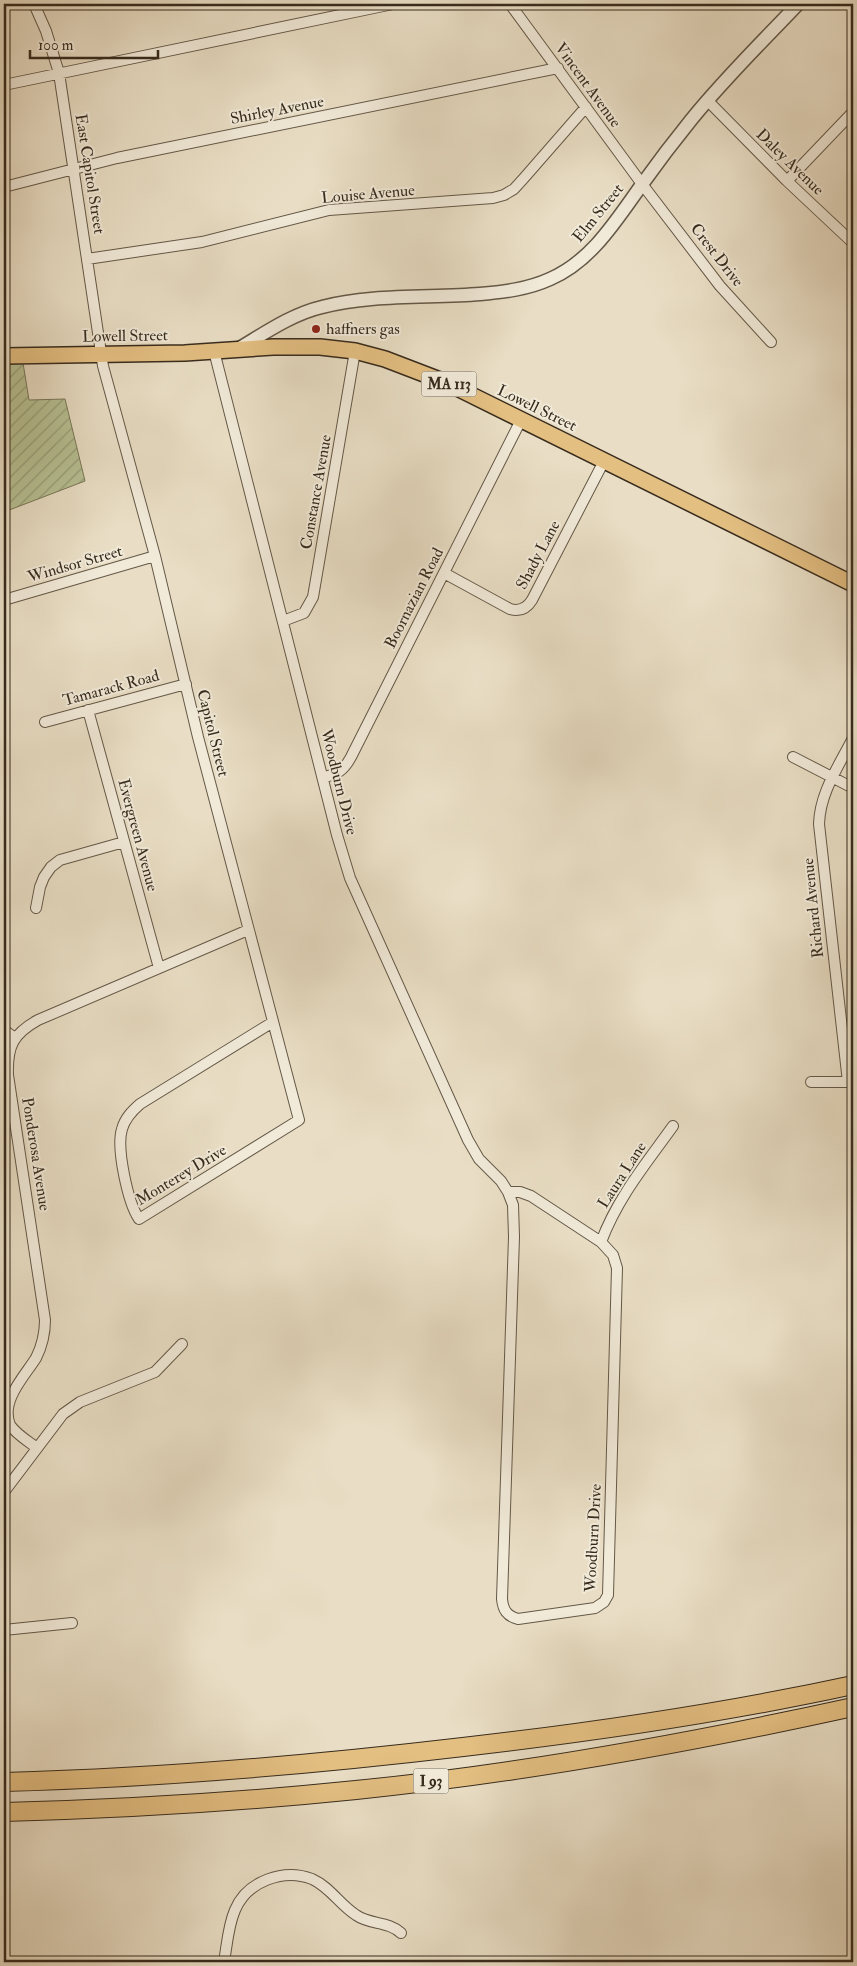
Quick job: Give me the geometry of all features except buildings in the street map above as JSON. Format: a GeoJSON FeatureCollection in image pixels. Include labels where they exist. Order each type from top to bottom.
{"type":"FeatureCollection","features":[{"type":"Feature","properties":{"kind":"highway","name":"I 93"},"geometry":{"type":"LineString","coordinates":[[4,1782],[170,1775],[420,1752],[633,1726],[709,1714],[853,1685]]}},
{"type":"Feature","properties":{"kind":"highway","name":"I 93"},"geometry":{"type":"LineString","coordinates":[[4,1812],[153,1806],[261,1799],[429,1781],[636,1751],[853,1707]]}},
{"type":"Feature","properties":{"kind":"main road","name":"Lowell Street"},"geometry":{"type":"LineString","coordinates":[[4,356],[320,347],[355,351],[404,365],[437,378],[853,584]]}},
{"type":"Feature","properties":{"kind":"street","name":"East Capitol Street"},"geometry":{"type":"LineString","coordinates":[[34,4],[48,38],[59,73],[100,353]]}},
{"type":"Feature","properties":{"kind":"street"},"geometry":{"type":"LineString","coordinates":[[4,85],[393,4]]}},
{"type":"Feature","properties":{"kind":"street","name":"Vincent Avenue"},"geometry":{"type":"LineString","coordinates":[[510,4],[642,184]]}},
{"type":"Feature","properties":{"kind":"street","name":"Elm Street"},"geometry":{"type":"LineString","coordinates":[[238,349],[280,323],[324,306],[361,301],[497,292],[534,286],[579,262],[596,246],[707,100],[798,4]]}},
{"type":"Feature","properties":{"kind":"street","name":"Shirley Avenue"},"geometry":{"type":"LineString","coordinates":[[4,187],[116,158],[558,68]]}},
{"type":"Feature","properties":{"kind":"street","name":"Daley Avenue"},"geometry":{"type":"LineString","coordinates":[[707,100],[787,181],[853,243]]}},
{"type":"Feature","properties":{"kind":"street","name":"Louise Avenue"},"geometry":{"type":"LineString","coordinates":[[87,258],[202,242],[329,210],[470,201],[504,195],[514,189],[586,107]]}},
{"type":"Feature","properties":{"kind":"street"},"geometry":{"type":"LineString","coordinates":[[787,181],[853,112]]}},
{"type":"Feature","properties":{"kind":"street","name":"Crest Drive"},"geometry":{"type":"LineString","coordinates":[[642,184],[720,286],[771,342]]}},
{"type":"Feature","properties":{"kind":"street","name":"Woodburn Drive"},"geometry":{"type":"LineString","coordinates":[[214,351],[343,857],[357,897],[473,1150],[508,1192],[514,1212],[502,1599],[505,1610],[509,1616],[514,1618],[592,1609],[604,1602],[608,1595],[617,1268],[613,1255],[601,1242],[530,1196],[520,1192],[508,1192]]}},
{"type":"Feature","properties":{"kind":"street","name":"Constance Avenue"},"geometry":{"type":"LineString","coordinates":[[283,621],[304,613],[313,597],[355,351]]}},
{"type":"Feature","properties":{"kind":"street","name":"Capitol Street"},"geometry":{"type":"LineString","coordinates":[[100,353],[155,556],[248,930],[299,1120]]}},
{"type":"Feature","properties":{"kind":"street","name":"Boornazian Road"},"geometry":{"type":"LineString","coordinates":[[323,777],[337,774],[347,765],[521,420]]}},
{"type":"Feature","properties":{"kind":"street","name":"Shady Lane"},"geometry":{"type":"LineString","coordinates":[[444,573],[510,609],[519,610],[525,608],[532,600],[604,461]]}},
{"type":"Feature","properties":{"kind":"street","name":"Windsor Street"},"geometry":{"type":"LineString","coordinates":[[4,600],[155,556]]}},
{"type":"Feature","properties":{"kind":"street","name":"Tamarack Road"},"geometry":{"type":"LineString","coordinates":[[45,722],[186,684]]}},
{"type":"Feature","properties":{"kind":"street","name":"Evergreen Avenue"},"geometry":{"type":"LineString","coordinates":[[88,710],[159,968]]}},
{"type":"Feature","properties":{"kind":"street","name":"Richard Avenue"},"geometry":{"type":"LineString","coordinates":[[851,1082],[819,824],[821,802],[853,738]]}},
{"type":"Feature","properties":{"kind":"street"},"geometry":{"type":"LineString","coordinates":[[793,757],[853,788]]}},
{"type":"Feature","properties":{"kind":"street"},"geometry":{"type":"LineString","coordinates":[[36,908],[44,877],[51,867],[60,860],[124,842]]}},
{"type":"Feature","properties":{"kind":"street"},"geometry":{"type":"LineString","coordinates":[[4,1030],[15,1038],[24,1028],[38,1020],[248,930]]}},
{"type":"Feature","properties":{"kind":"street","name":"Monterey Drive"},"geometry":{"type":"LineString","coordinates":[[273,1022],[140,1104],[130,1114],[122,1130],[120,1147],[133,1210],[139,1219],[299,1120]]}},
{"type":"Feature","properties":{"kind":"street","name":"Ponderosa Avenue"},"geometry":{"type":"LineString","coordinates":[[15,1038],[9,1053],[8,1074],[45,1320],[43,1338],[37,1356],[8,1395],[5,1412],[11,1427],[37,1448]]}},
{"type":"Feature","properties":{"kind":"street"},"geometry":{"type":"LineString","coordinates":[[811,1082],[851,1082]]}},
{"type":"Feature","properties":{"kind":"street","name":"Laura Lane"},"geometry":{"type":"LineString","coordinates":[[601,1242],[610,1218],[621,1198],[673,1126]]}},
{"type":"Feature","properties":{"kind":"street"},"geometry":{"type":"LineString","coordinates":[[4,1492],[71,1407],[91,1397],[148,1376],[162,1367],[182,1344]]}},
{"type":"Feature","properties":{"kind":"street"},"geometry":{"type":"LineString","coordinates":[[4,1630],[72,1623]]}},
{"type":"Feature","properties":{"kind":"street"},"geometry":{"type":"LineString","coordinates":[[224,1962],[235,1908],[252,1888],[263,1881],[286,1874],[311,1879],[330,1891],[357,1916],[364,1920],[395,1928],[401,1933]]}},
{"type":"Feature","properties":{"kind":"green space"},"geometry":{"type":"Polygon","coordinates":[[[23,363],[29,400],[65,399],[85,481],[4,512],[4,364],[23,363]]]}},
{"type":"Feature","properties":{"kind":"place","name":"haffners gas"},"geometry":{"type":"Point","coordinates":[316,329]}}]}
